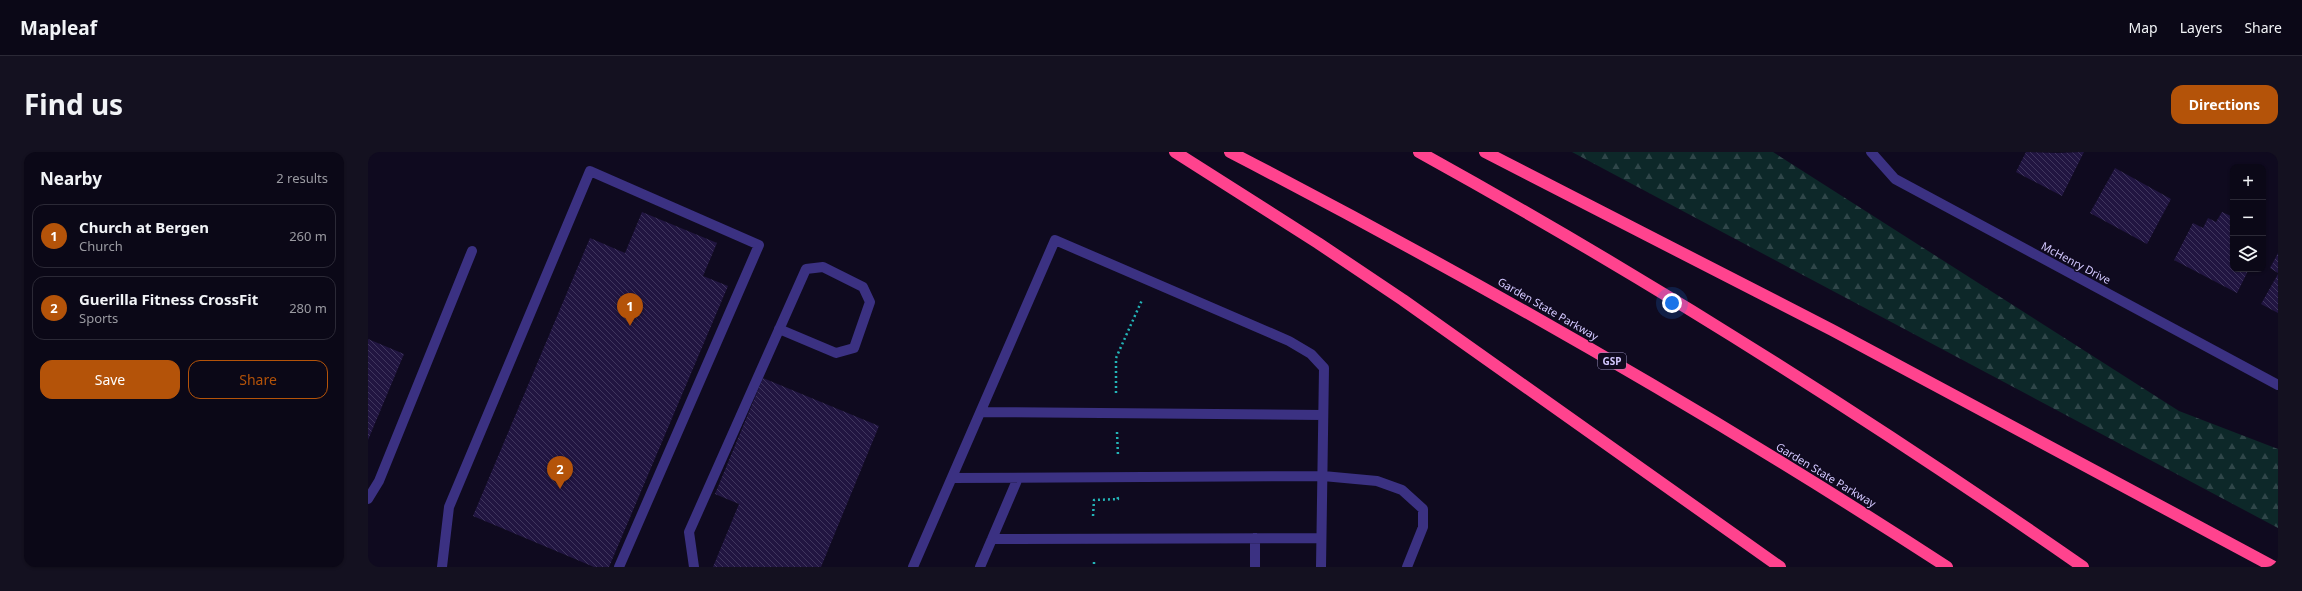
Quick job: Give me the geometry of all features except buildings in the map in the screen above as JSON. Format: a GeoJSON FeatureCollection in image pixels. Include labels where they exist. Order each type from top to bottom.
{"type":"FeatureCollection","features":[{"type":"Feature","properties":{"kind":"highway"},"geometry":{"type":"LineString","coordinates":[[1175,152],[1318,243],[1410,304],[1780,567]]}},
{"type":"Feature","properties":{"kind":"highway","name":"Garden State Parkway"},"geometry":{"type":"LineString","coordinates":[[1230,152],[1487,288],[1854,507],[1947,567]]}},
{"type":"Feature","properties":{"kind":"highway"},"geometry":{"type":"LineString","coordinates":[[1419,152],[1676,301],[1799,378],[2083,567]]}},
{"type":"Feature","properties":{"kind":"highway"},"geometry":{"type":"LineString","coordinates":[[1485,152],[1819,323],[2274,567]]}},
{"type":"Feature","properties":{"kind":"street","name":"McHenry Drive"},"geometry":{"type":"LineString","coordinates":[[1871,152],[1894,178],[2278,385]]}},
{"type":"Feature","properties":{"kind":"street"},"geometry":{"type":"LineString","coordinates":[[442,567],[449,508],[590,171],[759,245],[619,567]]}},
{"type":"Feature","properties":{"kind":"street"},"geometry":{"type":"LineString","coordinates":[[913,567],[1055,240],[1289,341],[1311,354],[1324,368],[1321,567]]}},
{"type":"Feature","properties":{"kind":"street"},"geometry":{"type":"LineString","coordinates":[[368,499],[379,481],[472,251]]}},
{"type":"Feature","properties":{"kind":"street"},"geometry":{"type":"LineString","coordinates":[[694,567],[689,532],[806,269],[823,267],[862,287],[870,302],[854,348],[836,353],[779,330]]}},
{"type":"Feature","properties":{"kind":"street"},"geometry":{"type":"LineString","coordinates":[[981,412],[1323,415]]}},
{"type":"Feature","properties":{"kind":"street"},"geometry":{"type":"LineString","coordinates":[[952,478],[1323,476],[1377,481],[1402,490],[1422,508],[1423,527],[1408,567]]}},
{"type":"Feature","properties":{"kind":"street"},"geometry":{"type":"LineString","coordinates":[[980,567],[1018,478]]}},
{"type":"Feature","properties":{"kind":"street"},"geometry":{"type":"LineString","coordinates":[[1255,538],[1255,567]]}},
{"type":"Feature","properties":{"kind":"street"},"geometry":{"type":"LineString","coordinates":[[992,539],[1321,538]]}},
{"type":"Feature","properties":{"kind":"path"},"geometry":{"type":"LineString","coordinates":[[1116,393],[1116,358],[1142,300]]}},
{"type":"Feature","properties":{"kind":"path"},"geometry":{"type":"LineString","coordinates":[[1117,431],[1118,456]]}},
{"type":"Feature","properties":{"kind":"path"},"geometry":{"type":"LineString","coordinates":[[1093,516],[1094,500],[1118,499],[1117,495]]}},
{"type":"Feature","properties":{"kind":"path"},"geometry":{"type":"LineString","coordinates":[[1094,562],[1094,567]]}},
{"type":"Feature","properties":{"kind":"green space"},"geometry":{"type":"Polygon","coordinates":[[[1572,152],[1773,152],[2179,411],[2278,449],[2278,528],[1572,152]]]}},
{"type":"Feature","properties":{"kind":"place","name":"Church at Bergen"},"geometry":{"type":"Point","coordinates":[630,326]}},
{"type":"Feature","properties":{"kind":"place","name":"Guerilla Fitness CrossFit"},"geometry":{"type":"Point","coordinates":[560,489]}}]}
